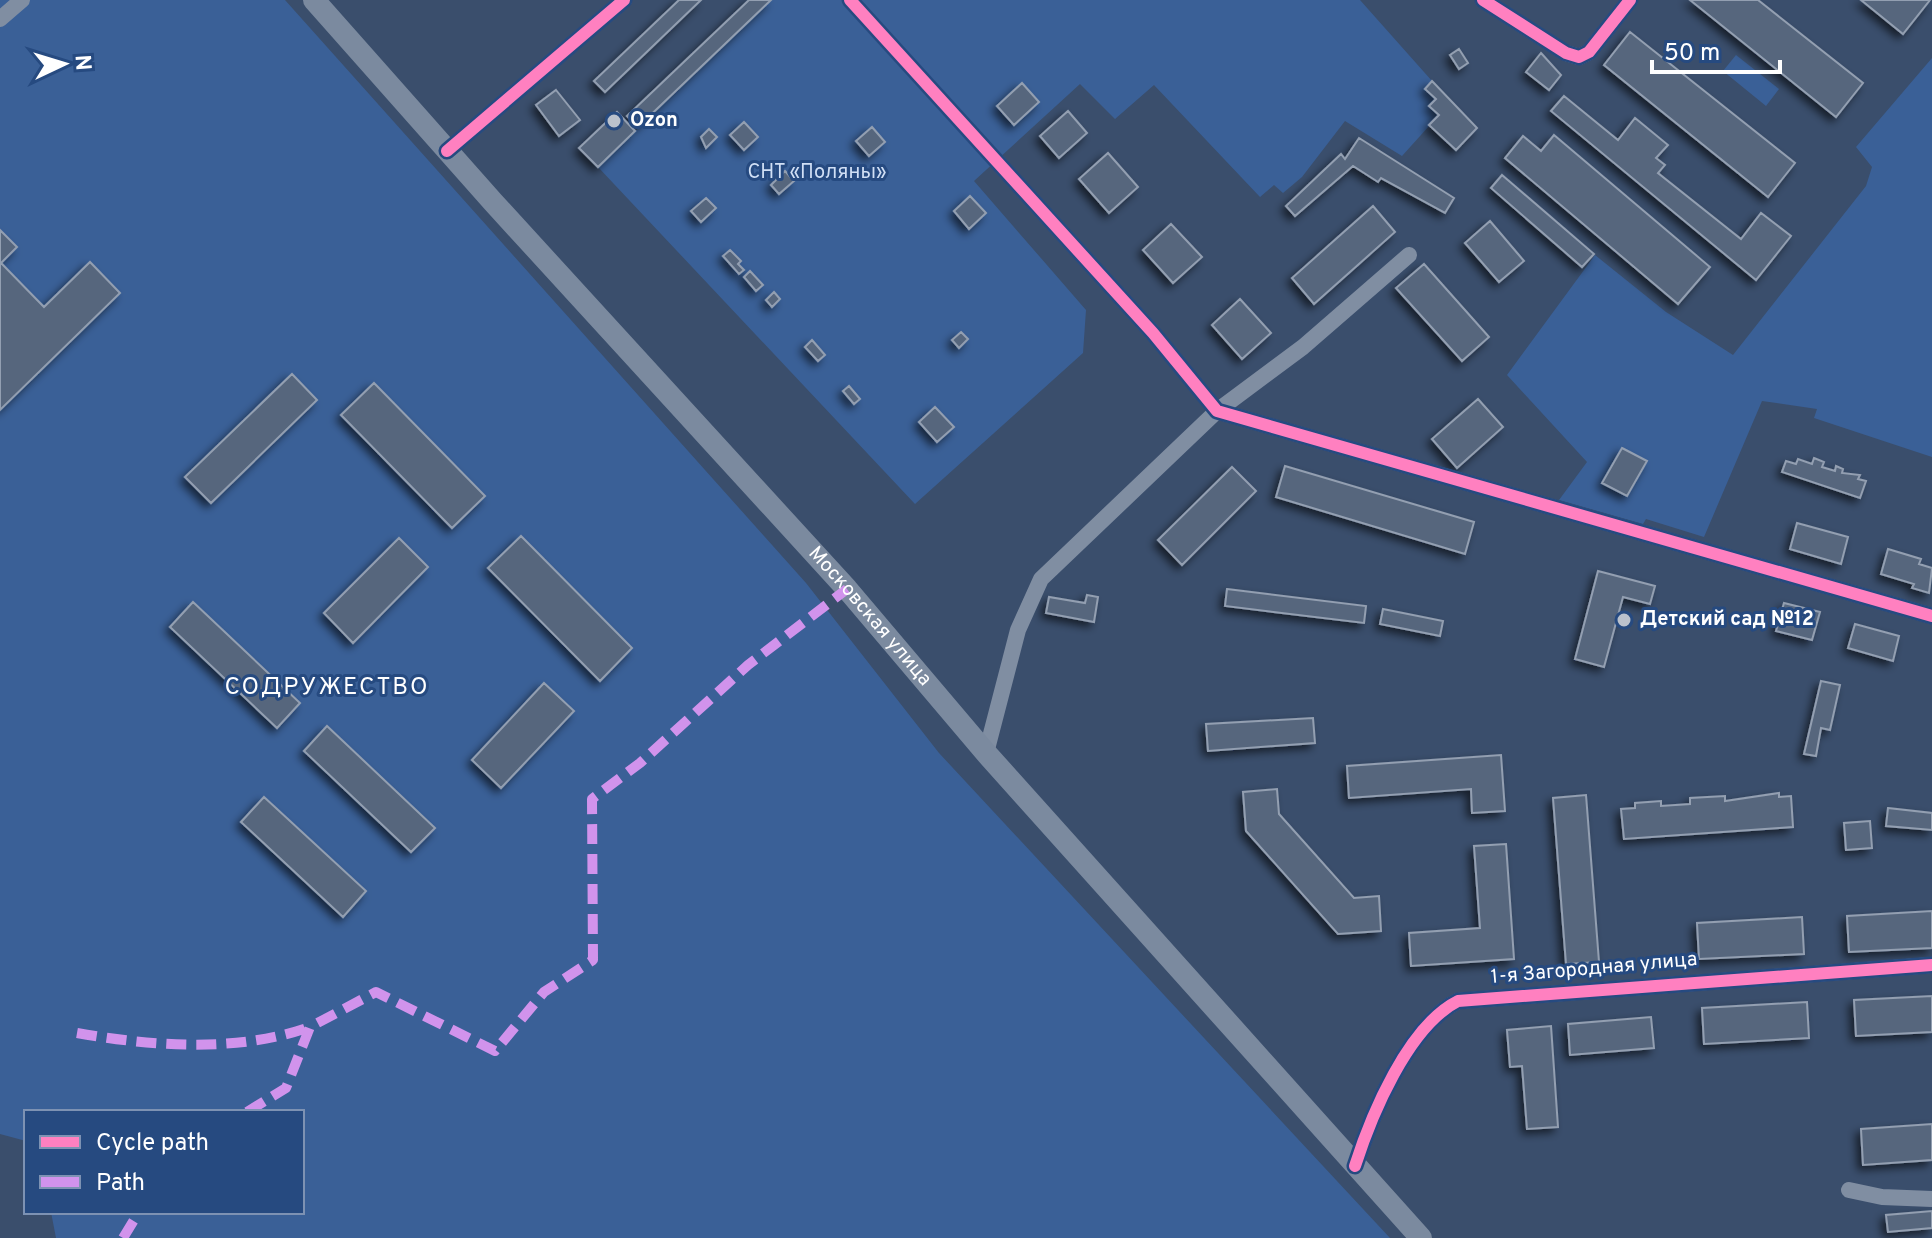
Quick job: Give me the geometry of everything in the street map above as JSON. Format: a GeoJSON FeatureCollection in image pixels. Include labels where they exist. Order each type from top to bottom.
{"type":"FeatureCollection","features":[{"type":"Feature","properties":{"kind":"main road","name":"Московская улица"},"geometry":{"type":"LineString","coordinates":[[314,0],[447,151],[847,589],[986,753],[1421,1238]]}},
{"type":"Feature","properties":{"kind":"street"},"geometry":{"type":"LineString","coordinates":[[0,19],[22,0]]}},
{"type":"Feature","properties":{"kind":"street"},"geometry":{"type":"LineString","coordinates":[[447,151],[624,0]]}},
{"type":"Feature","properties":{"kind":"street"},"geometry":{"type":"LineString","coordinates":[[850,0],[1153,333],[1217,411],[1932,616]]}},
{"type":"Feature","properties":{"kind":"street"},"geometry":{"type":"LineString","coordinates":[[1483,0],[1566,53],[1579,57],[1589,52],[1630,0]]}},
{"type":"Feature","properties":{"kind":"street"},"geometry":{"type":"LineString","coordinates":[[986,753],[1018,630],[1041,579],[1217,411],[1303,347],[1409,255]]}},
{"type":"Feature","properties":{"kind":"street","name":"1-я Загородная улица"},"geometry":{"type":"LineString","coordinates":[[1355,1166],[1399,1065],[1446,1007],[1458,1001],[1932,965]]}},
{"type":"Feature","properties":{"kind":"street"},"geometry":{"type":"LineString","coordinates":[[1849,1190],[1882,1197],[1932,1199]]}},
{"type":"Feature","properties":{"kind":"green space"},"geometry":{"type":"Polygon","coordinates":[[[0,0],[285,0],[806,583],[939,753],[1390,1238],[56,1238],[51,1214],[304,1214],[304,1110],[24,1110],[24,1140],[0,1134],[0,0]]]}},
{"type":"Feature","properties":{"kind":"green space","name":"СНТ «Поляны»"},"geometry":{"type":"Polygon","coordinates":[[[771,0],[1360,0],[1432,81],[1425,89],[1436,99],[1430,106],[1439,115],[1402,156],[1345,121],[1302,177],[1283,193],[1274,185],[1260,197],[1154,85],[1115,119],[1080,84],[974,181],[1086,310],[1083,353],[915,504],[598,167],[771,0]]]}},
{"type":"Feature","properties":{"kind":"green space"},"geometry":{"type":"Polygon","coordinates":[[[1736,55],[1779,89],[1766,106],[1723,71],[1736,55]]]}},
{"type":"Feature","properties":{"kind":"green space"},"geometry":{"type":"Polygon","coordinates":[[[1932,58],[1932,457],[1814,418],[1817,409],[1762,401],[1704,537],[1646,519],[1643,524],[1559,500],[1587,462],[1507,375],[1595,255],[1666,312],[1733,355],[1866,186],[1872,167],[1856,147],[1932,58]]]}},
{"type":"Feature","properties":{"kind":"building"},"geometry":{"type":"Polygon","coordinates":[[[679,0],[701,0],[605,92],[594,81],[679,0]]]}},
{"type":"Feature","properties":{"kind":"building"},"geometry":{"type":"Polygon","coordinates":[[[749,0],[771,0],[638,127],[627,116],[749,0]]]}},
{"type":"Feature","properties":{"kind":"building"},"geometry":{"type":"Polygon","coordinates":[[[1690,0],[1758,0],[1863,83],[1836,117],[1690,0]]]}},
{"type":"Feature","properties":{"kind":"building"},"geometry":{"type":"Polygon","coordinates":[[[1861,0],[1930,0],[1903,34],[1861,0]]]}},
{"type":"Feature","properties":{"kind":"building"},"geometry":{"type":"Polygon","coordinates":[[[1630,32],[1795,163],[1768,197],[1604,65],[1630,32]]]}},
{"type":"Feature","properties":{"kind":"building"},"geometry":{"type":"Polygon","coordinates":[[[1459,49],[1468,63],[1459,69],[1450,55],[1459,49]]]}},
{"type":"Feature","properties":{"kind":"building"},"geometry":{"type":"Polygon","coordinates":[[[1541,53],[1561,75],[1549,90],[1526,72],[1541,53]]]}},
{"type":"Feature","properties":{"kind":"building"},"geometry":{"type":"Polygon","coordinates":[[[1432,81],[1477,128],[1456,150],[1429,125],[1439,115],[1429,106],[1436,99],[1425,89],[1432,81]]]}},
{"type":"Feature","properties":{"kind":"building"},"geometry":{"type":"Polygon","coordinates":[[[1022,83],[1039,102],[1014,125],[997,106],[1022,83]]]}},
{"type":"Feature","properties":{"kind":"building"},"geometry":{"type":"Polygon","coordinates":[[[556,90],[580,120],[559,136],[536,105],[556,90]]]}},
{"type":"Feature","properties":{"kind":"building"},"geometry":{"type":"Polygon","coordinates":[[[1564,96],[1618,140],[1635,118],[1668,145],[1656,158],[1665,165],[1658,173],[1741,239],[1761,213],[1791,236],[1756,280],[1551,111],[1564,96]]]}},
{"type":"Feature","properties":{"kind":"building"},"geometry":{"type":"Polygon","coordinates":[[[1068,111],[1087,133],[1059,158],[1040,136],[1068,111]]]}},
{"type":"Feature","properties":{"kind":"building"},"geometry":{"type":"Polygon","coordinates":[[[617,112],[635,131],[598,167],[579,148],[617,112]]]}},
{"type":"Feature","properties":{"kind":"building"},"geometry":{"type":"Polygon","coordinates":[[[744,122],[758,137],[744,150],[730,135],[744,122]]]}},
{"type":"Feature","properties":{"kind":"building"},"geometry":{"type":"Polygon","coordinates":[[[872,127],[885,142],[869,156],[856,141],[872,127]]]}},
{"type":"Feature","properties":{"kind":"building"},"geometry":{"type":"Polygon","coordinates":[[[709,129],[717,137],[706,148],[701,137],[709,129]]]}},
{"type":"Feature","properties":{"kind":"building"},"geometry":{"type":"Polygon","coordinates":[[[1554,135],[1710,267],[1678,304],[1505,158],[1523,136],[1541,151],[1554,135]]]}},
{"type":"Feature","properties":{"kind":"building"},"geometry":{"type":"Polygon","coordinates":[[[1359,138],[1454,198],[1445,213],[1381,178],[1378,182],[1353,166],[1295,216],[1286,206],[1341,154],[1345,159],[1359,138]]]}},
{"type":"Feature","properties":{"kind":"building"},"geometry":{"type":"Polygon","coordinates":[[[1108,153],[1138,187],[1109,213],[1079,179],[1108,153]]]}},
{"type":"Feature","properties":{"kind":"building"},"geometry":{"type":"Polygon","coordinates":[[[785,171],[794,181],[779,194],[771,185],[785,171]]]}},
{"type":"Feature","properties":{"kind":"building"},"geometry":{"type":"Polygon","coordinates":[[[1502,175],[1594,254],[1582,267],[1491,188],[1502,175]]]}},
{"type":"Feature","properties":{"kind":"building"},"geometry":{"type":"Polygon","coordinates":[[[970,196],[986,213],[969,229],[954,211],[970,196]]]}},
{"type":"Feature","properties":{"kind":"building"},"geometry":{"type":"Polygon","coordinates":[[[706,198],[716,208],[701,222],[691,211],[706,198]]]}},
{"type":"Feature","properties":{"kind":"building"},"geometry":{"type":"Polygon","coordinates":[[[1373,206],[1395,232],[1314,304],[1292,278],[1373,206]]]}},
{"type":"Feature","properties":{"kind":"building"},"geometry":{"type":"Polygon","coordinates":[[[1490,221],[1524,261],[1499,282],[1465,243],[1490,221]]]}},
{"type":"Feature","properties":{"kind":"building"},"geometry":{"type":"Polygon","coordinates":[[[1171,224],[1202,257],[1173,283],[1143,250],[1171,224]]]}},
{"type":"Feature","properties":{"kind":"building"},"geometry":{"type":"Polygon","coordinates":[[[0,230],[17,247],[1,263],[44,307],[90,262],[120,293],[0,410],[0,230]]]}},
{"type":"Feature","properties":{"kind":"building"},"geometry":{"type":"Polygon","coordinates":[[[730,250],[741,261],[738,264],[744,270],[739,274],[723,256],[730,250]]]}},
{"type":"Feature","properties":{"kind":"building"},"geometry":{"type":"Polygon","coordinates":[[[1424,264],[1489,337],[1462,361],[1396,288],[1424,264]]]}},
{"type":"Feature","properties":{"kind":"building"},"geometry":{"type":"Polygon","coordinates":[[[750,271],[763,285],[756,291],[744,277],[750,271]]]}},
{"type":"Feature","properties":{"kind":"building"},"geometry":{"type":"Polygon","coordinates":[[[774,292],[780,299],[772,307],[766,300],[774,292]]]}},
{"type":"Feature","properties":{"kind":"building"},"geometry":{"type":"Polygon","coordinates":[[[1240,299],[1271,333],[1242,359],[1212,325],[1240,299]]]}},
{"type":"Feature","properties":{"kind":"building"},"geometry":{"type":"Polygon","coordinates":[[[961,332],[968,339],[959,348],[952,340],[961,332]]]}},
{"type":"Feature","properties":{"kind":"building"},"geometry":{"type":"Polygon","coordinates":[[[812,340],[825,355],[818,361],[805,347],[812,340]]]}},
{"type":"Feature","properties":{"kind":"building"},"geometry":{"type":"Polygon","coordinates":[[[292,374],[317,400],[211,503],[185,477],[292,374]]]}},
{"type":"Feature","properties":{"kind":"building"},"geometry":{"type":"Polygon","coordinates":[[[374,383],[485,496],[452,528],[341,415],[374,383]]]}},
{"type":"Feature","properties":{"kind":"building"},"geometry":{"type":"Polygon","coordinates":[[[849,386],[860,399],[854,404],[843,391],[849,386]]]}},
{"type":"Feature","properties":{"kind":"building"},"geometry":{"type":"Polygon","coordinates":[[[1478,399],[1503,427],[1457,468],[1432,439],[1478,399]]]}},
{"type":"Feature","properties":{"kind":"building"},"geometry":{"type":"Polygon","coordinates":[[[935,407],[954,427],[937,442],[919,422],[935,407]]]}},
{"type":"Feature","properties":{"kind":"building"},"geometry":{"type":"Polygon","coordinates":[[[1622,448],[1647,461],[1627,496],[1602,483],[1622,448]]]}},
{"type":"Feature","properties":{"kind":"building"},"geometry":{"type":"Polygon","coordinates":[[[1814,458],[1824,462],[1822,467],[1835,471],[1836,466],[1843,469],[1842,473],[1860,475],[1858,479],[1866,481],[1860,498],[1782,472],[1786,461],[1796,464],[1798,459],[1812,464],[1814,458]]]}},
{"type":"Feature","properties":{"kind":"building"},"geometry":{"type":"Polygon","coordinates":[[[1285,466],[1474,522],[1465,554],[1276,497],[1285,466]]]}},
{"type":"Feature","properties":{"kind":"building"},"geometry":{"type":"Polygon","coordinates":[[[1232,467],[1256,491],[1182,565],[1158,540],[1232,467]]]}},
{"type":"Feature","properties":{"kind":"building"},"geometry":{"type":"Polygon","coordinates":[[[1797,523],[1848,537],[1841,564],[1790,549],[1797,523]]]}},
{"type":"Feature","properties":{"kind":"building"},"geometry":{"type":"Polygon","coordinates":[[[521,536],[632,648],[600,681],[488,568],[521,536]]]}},
{"type":"Feature","properties":{"kind":"building"},"geometry":{"type":"Polygon","coordinates":[[[399,538],[428,567],[353,643],[324,613],[399,538]]]}},
{"type":"Feature","properties":{"kind":"building"},"geometry":{"type":"Polygon","coordinates":[[[1888,549],[1921,559],[1919,564],[1932,568],[1929,593],[1912,588],[1914,584],[1881,574],[1888,549]]]}},
{"type":"Feature","properties":{"kind":"building"},"geometry":{"type":"Polygon","coordinates":[[[1598,571],[1655,586],[1650,604],[1623,597],[1604,667],[1575,659],[1598,571]]]}},
{"type":"Feature","properties":{"kind":"building"},"geometry":{"type":"Polygon","coordinates":[[[1227,589],[1366,606],[1364,623],[1225,606],[1227,589]]]}},
{"type":"Feature","properties":{"kind":"building"},"geometry":{"type":"Polygon","coordinates":[[[1087,595],[1098,597],[1094,622],[1046,613],[1049,597],[1085,603],[1087,595]]]}},
{"type":"Feature","properties":{"kind":"building"},"geometry":{"type":"Polygon","coordinates":[[[193,602],[300,703],[277,728],[170,627],[193,602]]]}},
{"type":"Feature","properties":{"kind":"building"},"geometry":{"type":"Polygon","coordinates":[[[1784,603],[1820,612],[1812,640],[1776,631],[1784,603]]]}},
{"type":"Feature","properties":{"kind":"building"},"geometry":{"type":"Polygon","coordinates":[[[1383,609],[1443,621],[1440,636],[1380,624],[1383,609]]]}},
{"type":"Feature","properties":{"kind":"building"},"geometry":{"type":"Polygon","coordinates":[[[1855,624],[1899,636],[1893,661],[1848,648],[1855,624]]]}},
{"type":"Feature","properties":{"kind":"building"},"geometry":{"type":"Polygon","coordinates":[[[1821,681],[1840,685],[1830,730],[1821,728],[1816,756],[1804,754],[1821,681]]]}},
{"type":"Feature","properties":{"kind":"building"},"geometry":{"type":"Polygon","coordinates":[[[544,683],[574,711],[501,788],[472,760],[544,683]]]}},
{"type":"Feature","properties":{"kind":"building"},"geometry":{"type":"Polygon","coordinates":[[[1313,718],[1315,743],[1208,751],[1206,724],[1313,718]]]}},
{"type":"Feature","properties":{"kind":"building"},"geometry":{"type":"Polygon","coordinates":[[[327,726],[435,828],[411,852],[304,751],[327,726]]]}},
{"type":"Feature","properties":{"kind":"building"},"geometry":{"type":"Polygon","coordinates":[[[1501,755],[1505,811],[1472,813],[1471,789],[1349,798],[1347,766],[1501,755]]]}},
{"type":"Feature","properties":{"kind":"building"},"geometry":{"type":"Polygon","coordinates":[[[1277,789],[1279,814],[1354,898],[1379,896],[1381,931],[1338,934],[1246,831],[1243,792],[1277,789]]]}},
{"type":"Feature","properties":{"kind":"building"},"geometry":{"type":"Polygon","coordinates":[[[1779,793],[1779,797],[1791,796],[1793,827],[1624,839],[1621,809],[1635,808],[1635,803],[1661,801],[1661,806],[1690,804],[1690,798],[1725,796],[1725,801],[1779,793]]]}},
{"type":"Feature","properties":{"kind":"building"},"geometry":{"type":"Polygon","coordinates":[[[1586,795],[1599,962],[1566,964],[1553,798],[1586,795]]]}},
{"type":"Feature","properties":{"kind":"building"},"geometry":{"type":"Polygon","coordinates":[[[264,797],[366,891],[343,917],[241,822],[264,797]]]}},
{"type":"Feature","properties":{"kind":"building"},"geometry":{"type":"Polygon","coordinates":[[[1888,808],[1932,813],[1932,830],[1886,826],[1888,808]]]}},
{"type":"Feature","properties":{"kind":"building"},"geometry":{"type":"Polygon","coordinates":[[[1870,821],[1872,848],[1846,850],[1844,823],[1870,821]]]}},
{"type":"Feature","properties":{"kind":"building"},"geometry":{"type":"Polygon","coordinates":[[[1506,844],[1514,959],[1411,966],[1409,933],[1480,928],[1474,846],[1506,844]]]}},
{"type":"Feature","properties":{"kind":"building"},"geometry":{"type":"Polygon","coordinates":[[[1932,911],[1932,948],[1849,952],[1847,916],[1932,911]]]}},
{"type":"Feature","properties":{"kind":"building"},"geometry":{"type":"Polygon","coordinates":[[[1802,917],[1804,954],[1699,959],[1697,923],[1802,917]]]}},
{"type":"Feature","properties":{"kind":"building"},"geometry":{"type":"Polygon","coordinates":[[[1932,996],[1932,1032],[1856,1036],[1854,1000],[1932,996]]]}},
{"type":"Feature","properties":{"kind":"building"},"geometry":{"type":"Polygon","coordinates":[[[1807,1002],[1809,1038],[1704,1044],[1702,1008],[1807,1002]]]}},
{"type":"Feature","properties":{"kind":"building"},"geometry":{"type":"Polygon","coordinates":[[[1651,1017],[1654,1048],[1570,1055],[1568,1024],[1651,1017]]]}},
{"type":"Feature","properties":{"kind":"building"},"geometry":{"type":"Polygon","coordinates":[[[1551,1026],[1558,1127],[1527,1129],[1522,1066],[1510,1067],[1507,1030],[1551,1026]]]}},
{"type":"Feature","properties":{"kind":"building"},"geometry":{"type":"Polygon","coordinates":[[[1932,1124],[1932,1160],[1863,1165],[1861,1129],[1932,1124]]]}},
{"type":"Feature","properties":{"kind":"building"},"geometry":{"type":"Polygon","coordinates":[[[1932,1211],[1932,1228],[1888,1232],[1886,1215],[1932,1211]]]}},
{"type":"Feature","properties":{"kind":"marked path"},"geometry":{"type":"LineString","coordinates":[[250,1110],[286,1088],[310,1027],[376,992],[495,1051],[544,992],[593,960],[592,799],[640,763],[748,665],[847,589]]}},
{"type":"Feature","properties":{"kind":"marked path"},"geometry":{"type":"LineString","coordinates":[[77,1033],[194,1045],[253,1041],[310,1027]]}},
{"type":"Feature","properties":{"kind":"marked path"},"geometry":{"type":"LineString","coordinates":[[123,1238],[138,1214]]}},
{"type":"Feature","properties":{"kind":"cycle path"},"geometry":{"type":"LineString","coordinates":[[447,151],[624,0]]}},
{"type":"Feature","properties":{"kind":"cycle path"},"geometry":{"type":"LineString","coordinates":[[850,0],[1153,333],[1217,411],[1932,616]]}},
{"type":"Feature","properties":{"kind":"cycle path"},"geometry":{"type":"LineString","coordinates":[[1483,0],[1566,53],[1579,57],[1589,52],[1630,0]]}},
{"type":"Feature","properties":{"kind":"cycle path"},"geometry":{"type":"LineString","coordinates":[[1355,1166],[1381,1098],[1408,1051],[1423,1030],[1458,1001],[1932,965]]}},
{"type":"Feature","properties":{"kind":"place","name":"Ozon"},"geometry":{"type":"Point","coordinates":[614,121]}},
{"type":"Feature","properties":{"kind":"place","name":"Детский сад №12"},"geometry":{"type":"Point","coordinates":[1624,620]}},
{"type":"Feature","properties":{"kind":"district","name":"СОДРУЖЕСТВО"},"geometry":{"type":"Point","coordinates":[327,688]}}]}
